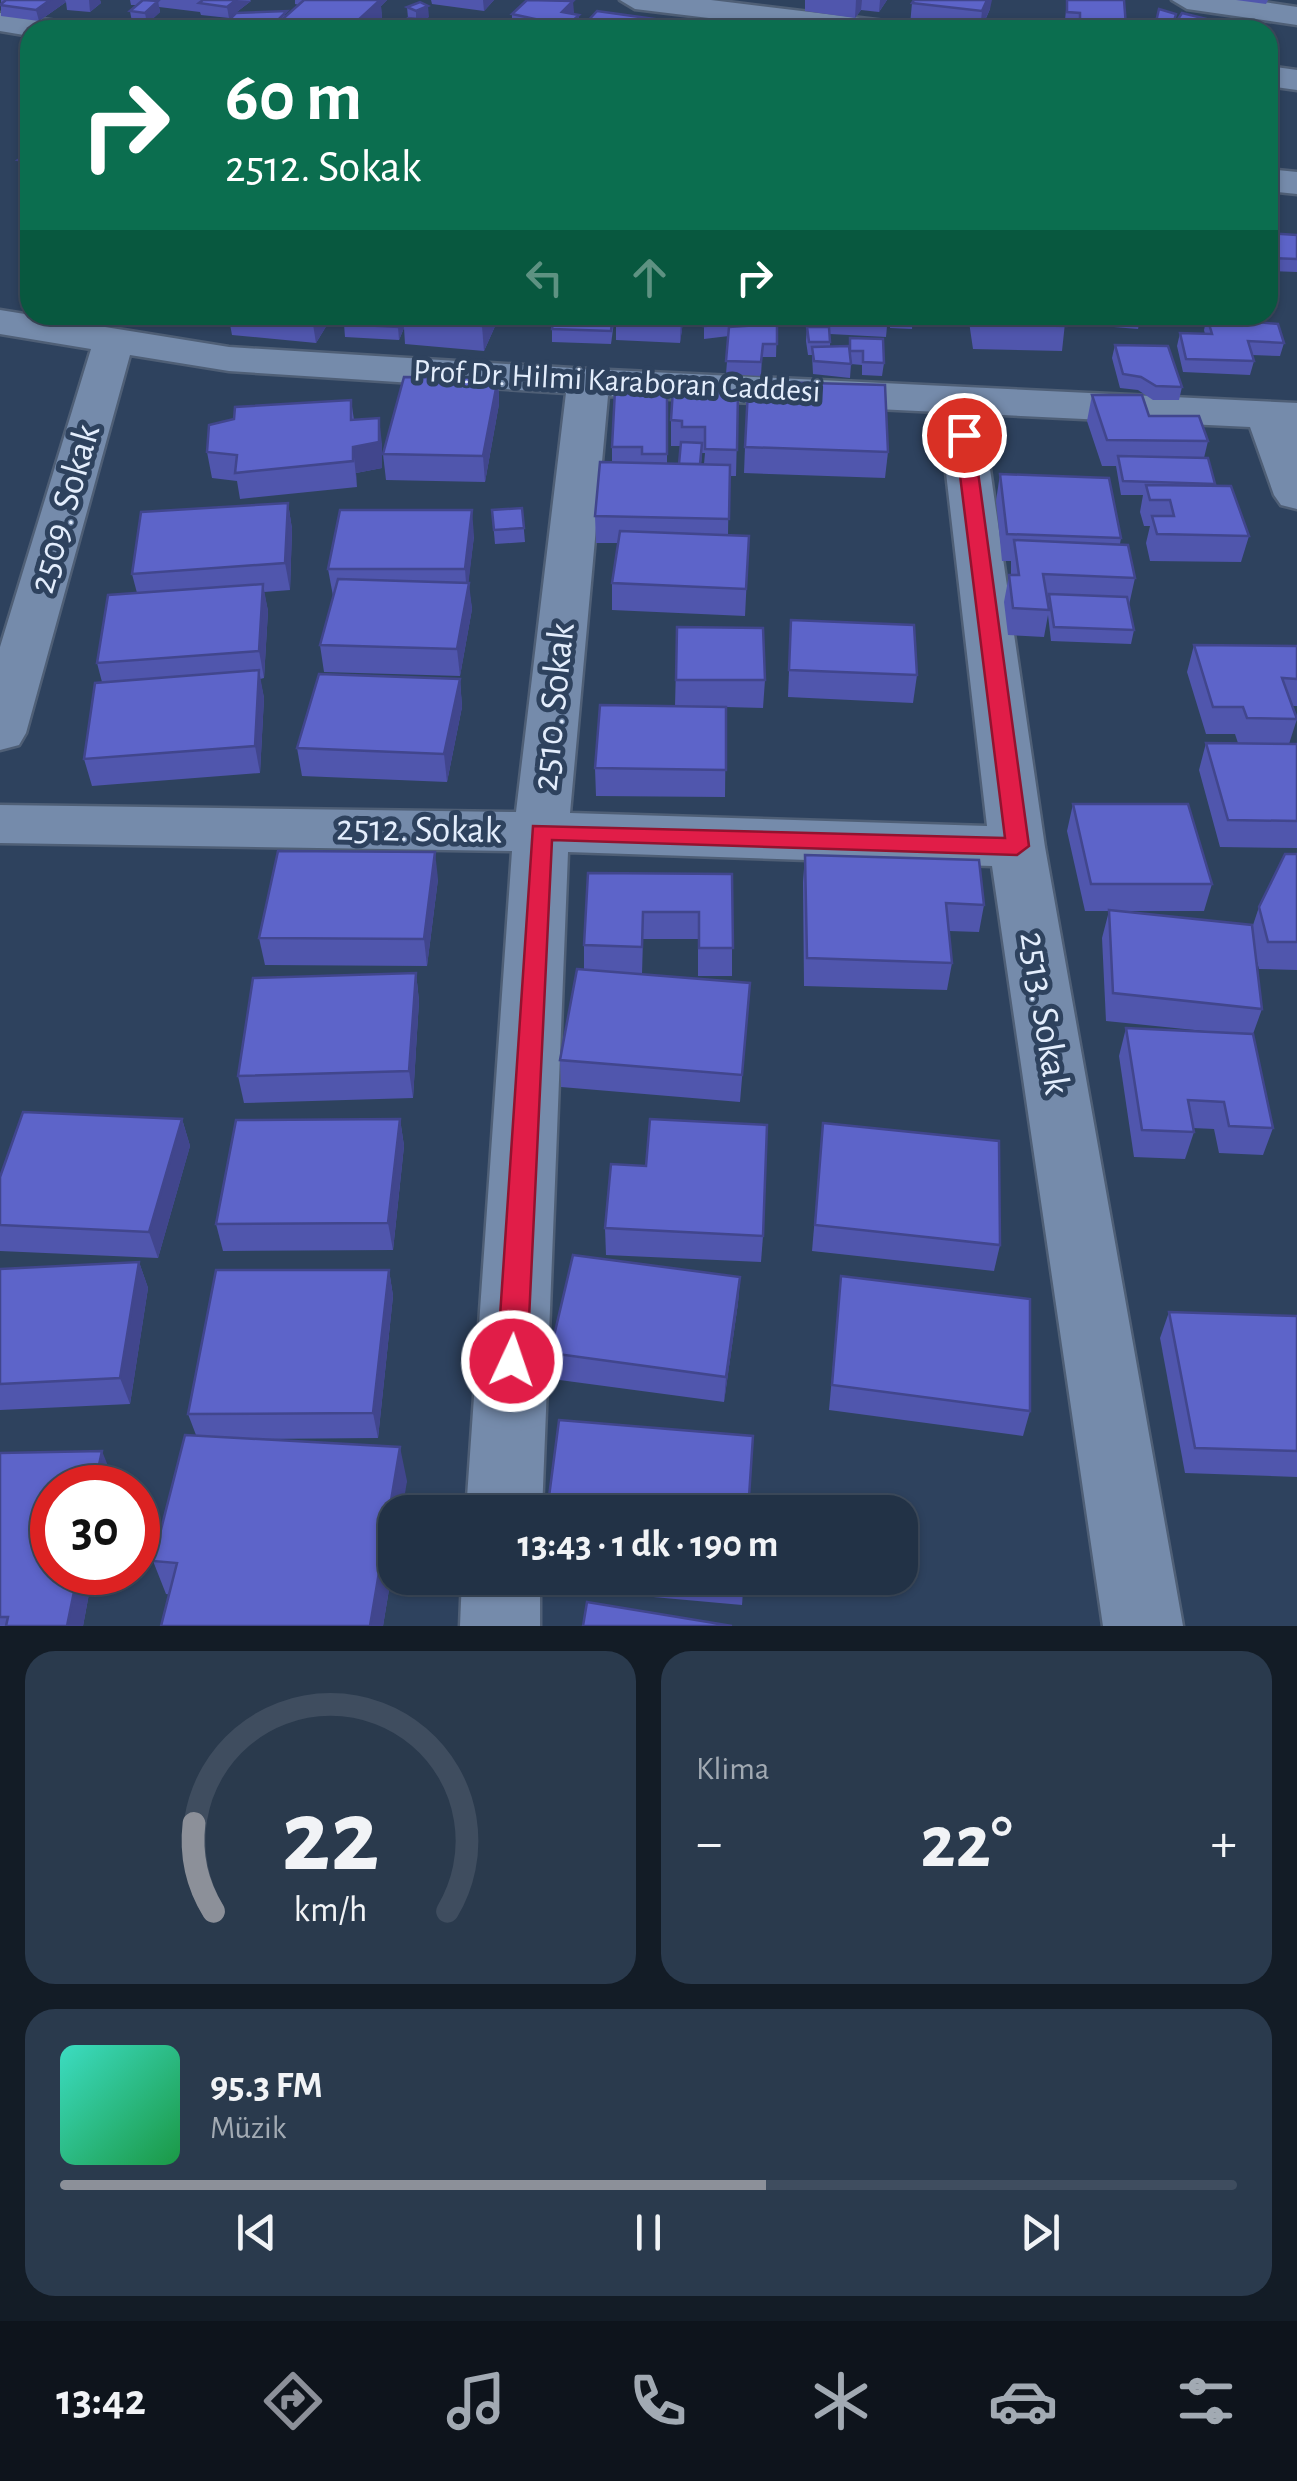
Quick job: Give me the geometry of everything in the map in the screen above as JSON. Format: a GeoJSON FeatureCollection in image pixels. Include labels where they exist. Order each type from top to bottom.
{"type":"FeatureCollection","features":[{"type":"Feature","properties":{"kind":"street"},"geometry":{"type":"LineString","coordinates":[[635,0],[740,20]]}},
{"type":"Feature","properties":{"kind":"street"},"geometry":{"type":"LineString","coordinates":[[1187,0],[1297,16]]}},
{"type":"Feature","properties":{"kind":"street","name":"Prof.Dr. Hilmi Karaboran Caddesi"},"geometry":{"type":"LineString","coordinates":[[0,322],[229,359],[588,382],[1282,416]]}},
{"type":"Feature","properties":{"kind":"street","name":"2509. Sokak"},"geometry":{"type":"LineString","coordinates":[[0,733],[113,342]]}},
{"type":"Feature","properties":{"kind":"street","name":"2510. Sokak"},"geometry":{"type":"LineString","coordinates":[[505,1495],[541,832],[588,382]]}},
{"type":"Feature","properties":{"kind":"street","name":"2513. Sokak"},"geometry":{"type":"LineString","coordinates":[[959,398],[1017,846],[1143,1626]]}},
{"type":"Feature","properties":{"kind":"street"},"geometry":{"type":"LineString","coordinates":[[1282,416],[1297,495]]}},
{"type":"Feature","properties":{"kind":"street","name":"2512. Sokak"},"geometry":{"type":"LineString","coordinates":[[0,824],[541,832],[1017,846]]}},
{"type":"Feature","properties":{"kind":"street"},"geometry":{"type":"LineString","coordinates":[[500,1626],[501,1595]]}},
{"type":"Feature","properties":{"kind":"building"},"geometry":{"type":"Polygon","coordinates":[[[6,0],[50,0],[36,10],[0,5],[6,0]]]}},
{"type":"Feature","properties":{"kind":"building"},"geometry":{"type":"Polygon","coordinates":[[[143,0],[158,1],[145,13],[130,11],[143,0]]]}},
{"type":"Feature","properties":{"kind":"building"},"geometry":{"type":"Polygon","coordinates":[[[236,0],[227,7],[199,3],[236,0]]]}},
{"type":"Feature","properties":{"kind":"building"},"geometry":{"type":"Polygon","coordinates":[[[304,0],[380,0],[358,20],[282,20],[304,0]]]}},
{"type":"Feature","properties":{"kind":"building"},"geometry":{"type":"Polygon","coordinates":[[[527,0],[573,1],[562,12],[579,15],[574,20],[540,20],[512,14],[527,0]]]}},
{"type":"Feature","properties":{"kind":"building"},"geometry":{"type":"Polygon","coordinates":[[[987,0],[982,11],[912,3],[987,0]]]}},
{"type":"Feature","properties":{"kind":"building"},"geometry":{"type":"Polygon","coordinates":[[[1067,0],[1124,0],[1126,20],[1080,20],[1080,13],[1067,12],[1067,0]]]}},
{"type":"Feature","properties":{"kind":"building"},"geometry":{"type":"Polygon","coordinates":[[[420,2],[428,6],[416,11],[407,7],[420,2]]]}},
{"type":"Feature","properties":{"kind":"building"},"geometry":{"type":"Polygon","coordinates":[[[1159,9],[1176,14],[1174,20],[1156,20],[1159,9]]]}},
{"type":"Feature","properties":{"kind":"building"},"geometry":{"type":"Polygon","coordinates":[[[287,11],[278,20],[229,20],[236,13],[287,11]]]}},
{"type":"Feature","properties":{"kind":"building"},"geometry":{"type":"Polygon","coordinates":[[[597,11],[654,19],[653,20],[589,20],[597,11]]]}},
{"type":"Feature","properties":{"kind":"building"},"geometry":{"type":"Polygon","coordinates":[[[1182,13],[1211,20],[1177,20],[1182,13]]]}},
{"type":"Feature","properties":{"kind":"building"},"geometry":{"type":"Polygon","coordinates":[[[1278,234],[1297,235],[1297,259],[1278,258],[1278,234]]]}},
{"type":"Feature","properties":{"kind":"building"},"geometry":{"type":"Polygon","coordinates":[[[1278,324],[1284,343],[1248,341],[1254,361],[1186,359],[1180,333],[1212,334],[1209,325],[1278,324]]]}},
{"type":"Feature","properties":{"kind":"building"},"geometry":{"type":"Polygon","coordinates":[[[553,325],[612,325],[611,331],[552,329],[553,325]]]}},
{"type":"Feature","properties":{"kind":"building"},"geometry":{"type":"Polygon","coordinates":[[[777,325],[777,344],[763,344],[761,362],[726,361],[729,327],[777,325]]]}},
{"type":"Feature","properties":{"kind":"building"},"geometry":{"type":"Polygon","coordinates":[[[807,327],[829,327],[830,342],[809,342],[807,327]]]}},
{"type":"Feature","properties":{"kind":"building"},"geometry":{"type":"Polygon","coordinates":[[[850,338],[883,339],[884,363],[863,362],[863,351],[850,351],[850,338]]]}},
{"type":"Feature","properties":{"kind":"building"},"geometry":{"type":"Polygon","coordinates":[[[1115,345],[1168,346],[1182,387],[1156,386],[1141,377],[1123,374],[1115,345]]]}},
{"type":"Feature","properties":{"kind":"building"},"geometry":{"type":"Polygon","coordinates":[[[849,346],[851,364],[814,361],[812,347],[849,346]]]}},
{"type":"Feature","properties":{"kind":"building"},"geometry":{"type":"Polygon","coordinates":[[[404,377],[498,378],[483,456],[383,454],[404,377]]]}},
{"type":"Feature","properties":{"kind":"building"},"geometry":{"type":"Polygon","coordinates":[[[774,382],[885,385],[888,452],[745,447],[748,390],[774,391],[774,382]]]}},
{"type":"Feature","properties":{"kind":"building"},"geometry":{"type":"Polygon","coordinates":[[[673,389],[738,391],[737,450],[705,449],[705,427],[682,427],[682,421],[671,420],[673,389]]]}},
{"type":"Feature","properties":{"kind":"building"},"geometry":{"type":"Polygon","coordinates":[[[615,390],[667,390],[667,454],[642,454],[642,447],[612,447],[615,390]]]}},
{"type":"Feature","properties":{"kind":"building"},"geometry":{"type":"Polygon","coordinates":[[[1092,395],[1142,395],[1149,416],[1199,416],[1208,441],[1107,440],[1092,395]]]}},
{"type":"Feature","properties":{"kind":"building"},"geometry":{"type":"Polygon","coordinates":[[[351,400],[351,420],[379,418],[379,442],[353,447],[353,461],[235,473],[237,455],[207,452],[209,425],[234,419],[235,407],[351,400]]]}},
{"type":"Feature","properties":{"kind":"building"},"geometry":{"type":"Polygon","coordinates":[[[681,442],[702,443],[700,464],[679,464],[681,442]]]}},
{"type":"Feature","properties":{"kind":"building"},"geometry":{"type":"Polygon","coordinates":[[[1118,456],[1208,458],[1215,484],[1123,481],[1118,456]]]}},
{"type":"Feature","properties":{"kind":"building"},"geometry":{"type":"Polygon","coordinates":[[[600,462],[730,465],[729,519],[595,516],[600,462]]]}},
{"type":"Feature","properties":{"kind":"building"},"geometry":{"type":"Polygon","coordinates":[[[1000,474],[1109,478],[1121,538],[1007,534],[1000,474]]]}},
{"type":"Feature","properties":{"kind":"building"},"geometry":{"type":"Polygon","coordinates":[[[1146,485],[1231,486],[1249,536],[1157,534],[1152,516],[1174,516],[1170,500],[1150,500],[1146,485]]]}},
{"type":"Feature","properties":{"kind":"building"},"geometry":{"type":"Polygon","coordinates":[[[288,503],[285,563],[132,574],[141,512],[288,503]]]}},
{"type":"Feature","properties":{"kind":"building"},"geometry":{"type":"Polygon","coordinates":[[[522,508],[524,528],[494,530],[492,510],[522,508]]]}},
{"type":"Feature","properties":{"kind":"building"},"geometry":{"type":"Polygon","coordinates":[[[340,510],[472,510],[465,569],[328,569],[340,510]]]}},
{"type":"Feature","properties":{"kind":"building"},"geometry":{"type":"Polygon","coordinates":[[[620,531],[749,536],[746,589],[612,583],[620,531]]]}},
{"type":"Feature","properties":{"kind":"building"},"geometry":{"type":"Polygon","coordinates":[[[1014,540],[1128,545],[1135,578],[1043,574],[1049,610],[1013,608],[1009,575],[1019,575],[1014,540]]]}},
{"type":"Feature","properties":{"kind":"building"},"geometry":{"type":"Polygon","coordinates":[[[338,579],[469,583],[457,649],[320,645],[338,579]]]}},
{"type":"Feature","properties":{"kind":"building"},"geometry":{"type":"Polygon","coordinates":[[[263,584],[259,651],[97,663],[108,595],[263,584]]]}},
{"type":"Feature","properties":{"kind":"building"},"geometry":{"type":"Polygon","coordinates":[[[1049,594],[1127,597],[1134,630],[1054,627],[1049,594]]]}},
{"type":"Feature","properties":{"kind":"building"},"geometry":{"type":"Polygon","coordinates":[[[791,620],[914,625],[917,675],[789,670],[791,620]]]}},
{"type":"Feature","properties":{"kind":"building"},"geometry":{"type":"Polygon","coordinates":[[[677,627],[763,628],[765,680],[676,680],[677,627]]]}},
{"type":"Feature","properties":{"kind":"building"},"geometry":{"type":"Polygon","coordinates":[[[1194,645],[1297,646],[1297,679],[1282,678],[1297,719],[1247,718],[1243,707],[1213,707],[1194,645]]]}},
{"type":"Feature","properties":{"kind":"building"},"geometry":{"type":"Polygon","coordinates":[[[259,670],[255,746],[84,759],[95,683],[259,670]]]}},
{"type":"Feature","properties":{"kind":"building"},"geometry":{"type":"Polygon","coordinates":[[[319,674],[460,679],[444,754],[297,748],[319,674]]]}},
{"type":"Feature","properties":{"kind":"building"},"geometry":{"type":"Polygon","coordinates":[[[600,705],[726,707],[726,770],[595,768],[600,705]]]}},
{"type":"Feature","properties":{"kind":"building"},"geometry":{"type":"Polygon","coordinates":[[[1206,743],[1297,744],[1297,821],[1228,820],[1206,743]]]}},
{"type":"Feature","properties":{"kind":"building"},"geometry":{"type":"Polygon","coordinates":[[[1073,804],[1188,804],[1212,884],[1091,884],[1073,804]]]}},
{"type":"Feature","properties":{"kind":"building"},"geometry":{"type":"Polygon","coordinates":[[[278,851],[435,852],[424,939],[259,938],[278,851]]]}},
{"type":"Feature","properties":{"kind":"building"},"geometry":{"type":"Polygon","coordinates":[[[1285,854],[1297,854],[1297,942],[1268,942],[1259,907],[1285,854]]]}},
{"type":"Feature","properties":{"kind":"building"},"geometry":{"type":"Polygon","coordinates":[[[805,855],[979,860],[984,905],[946,903],[952,963],[807,958],[805,855]]]}},
{"type":"Feature","properties":{"kind":"building"},"geometry":{"type":"Polygon","coordinates":[[[588,873],[732,874],[733,948],[699,948],[699,912],[643,912],[642,947],[584,945],[588,873]]]}},
{"type":"Feature","properties":{"kind":"building"},"geometry":{"type":"Polygon","coordinates":[[[1109,910],[1252,925],[1262,1009],[1113,993],[1109,910]]]}},
{"type":"Feature","properties":{"kind":"building"},"geometry":{"type":"Polygon","coordinates":[[[577,969],[750,983],[742,1075],[560,1060],[577,969]]]}},
{"type":"Feature","properties":{"kind":"building"},"geometry":{"type":"Polygon","coordinates":[[[416,973],[409,1071],[238,1076],[253,978],[416,973]]]}},
{"type":"Feature","properties":{"kind":"building"},"geometry":{"type":"Polygon","coordinates":[[[1126,1028],[1253,1034],[1273,1128],[1229,1126],[1224,1102],[1188,1100],[1194,1132],[1142,1130],[1126,1028]]]}},
{"type":"Feature","properties":{"kind":"building"},"geometry":{"type":"Polygon","coordinates":[[[23,1112],[182,1119],[149,1232],[0,1225],[0,1177],[23,1112]]]}},
{"type":"Feature","properties":{"kind":"building"},"geometry":{"type":"Polygon","coordinates":[[[400,1119],[388,1223],[216,1224],[236,1120],[400,1119]]]}},
{"type":"Feature","properties":{"kind":"building"},"geometry":{"type":"Polygon","coordinates":[[[650,1119],[767,1125],[763,1236],[605,1228],[611,1164],[646,1166],[650,1119]]]}},
{"type":"Feature","properties":{"kind":"building"},"geometry":{"type":"Polygon","coordinates":[[[823,1123],[999,1141],[1000,1245],[815,1225],[823,1123]]]}},
{"type":"Feature","properties":{"kind":"building"},"geometry":{"type":"Polygon","coordinates":[[[573,1255],[740,1277],[726,1377],[550,1353],[573,1255]]]}},
{"type":"Feature","properties":{"kind":"building"},"geometry":{"type":"Polygon","coordinates":[[[139,1262],[120,1378],[0,1384],[0,1269],[139,1262]]]}},
{"type":"Feature","properties":{"kind":"building"},"geometry":{"type":"Polygon","coordinates":[[[216,1270],[389,1270],[373,1413],[188,1414],[216,1270]]]}},
{"type":"Feature","properties":{"kind":"building"},"geometry":{"type":"Polygon","coordinates":[[[841,1276],[1030,1299],[1030,1411],[832,1385],[841,1276]]]}},
{"type":"Feature","properties":{"kind":"building"},"geometry":{"type":"Polygon","coordinates":[[[1169,1312],[1297,1316],[1297,1451],[1195,1448],[1169,1312]]]}},
{"type":"Feature","properties":{"kind":"building"},"geometry":{"type":"Polygon","coordinates":[[[559,1420],[753,1436],[749,1495],[549,1495],[559,1420]]]}},
{"type":"Feature","properties":{"kind":"building"},"geometry":{"type":"Polygon","coordinates":[[[185,1435],[400,1447],[392,1495],[378,1495],[378,1578],[370,1626],[161,1626],[177,1563],[160,1562],[160,1533],[185,1435]]]}},
{"type":"Feature","properties":{"kind":"building"},"geometry":{"type":"Polygon","coordinates":[[[102,1451],[99,1465],[30,1465],[30,1595],[73,1595],[67,1626],[6,1626],[8,1617],[0,1617],[0,1453],[102,1451]]]}},
{"type":"Feature","properties":{"kind":"building"},"geometry":{"type":"Polygon","coordinates":[[[587,1602],[732,1626],[583,1626],[587,1602]]]}},
{"type":"Feature","properties":{"kind":"route"},"geometry":{"type":"LineString","coordinates":[[512,1361],[541,832],[1017,846],[964,435]]}}]}
